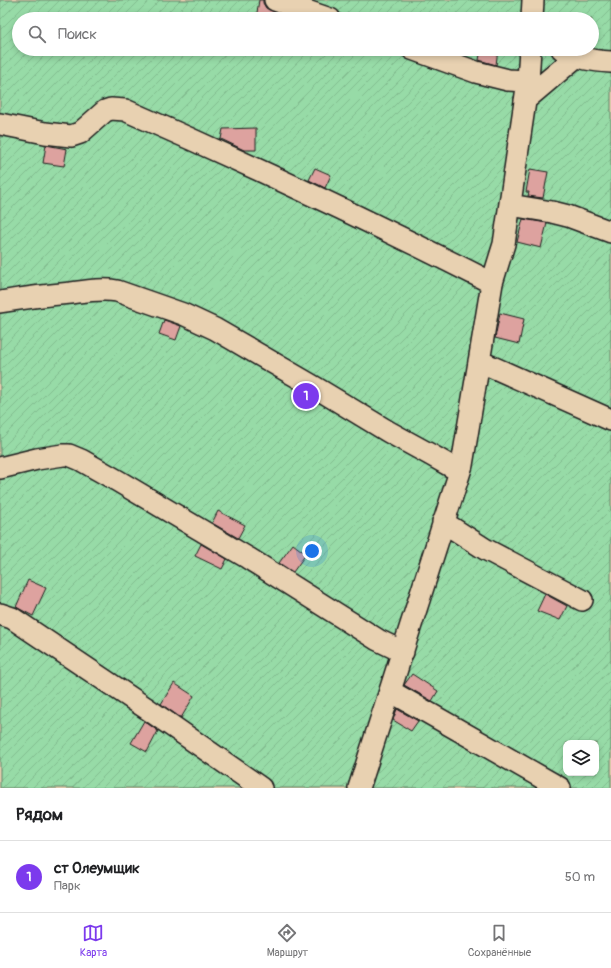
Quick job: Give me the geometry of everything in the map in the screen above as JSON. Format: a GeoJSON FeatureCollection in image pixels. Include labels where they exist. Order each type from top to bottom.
{"type":"FeatureCollection","features":[{"type":"Feature","properties":{"kind":"lane"},"geometry":{"type":"LineString","coordinates":[[276,0],[310,12]]}},
{"type":"Feature","properties":{"kind":"lane"},"geometry":{"type":"LineString","coordinates":[[432,56],[482,74],[508,80],[526,91]]}},
{"type":"Feature","properties":{"kind":"lane"},"geometry":{"type":"LineString","coordinates":[[359,788],[403,652],[459,471],[465,447],[492,283],[504,244],[526,91],[529,56]]}},
{"type":"Feature","properties":{"kind":"lane"},"geometry":{"type":"LineString","coordinates":[[526,91],[566,56]]}},
{"type":"Feature","properties":{"kind":"lane"},"geometry":{"type":"LineString","coordinates":[[578,56],[593,61],[611,62]]}},
{"type":"Feature","properties":{"kind":"lane"},"geometry":{"type":"LineString","coordinates":[[0,124],[45,133],[71,136],[80,133],[105,111],[111,109],[125,110],[245,164],[430,251],[492,283]]}},
{"type":"Feature","properties":{"kind":"lane"},"geometry":{"type":"LineString","coordinates":[[510,205],[552,212],[611,232]]}},
{"type":"Feature","properties":{"kind":"lane"},"geometry":{"type":"LineString","coordinates":[[0,302],[109,290],[117,291],[183,314],[215,329],[389,432],[459,471]]}},
{"type":"Feature","properties":{"kind":"lane"},"geometry":{"type":"LineString","coordinates":[[479,361],[611,420]]}},
{"type":"Feature","properties":{"kind":"lane"},"geometry":{"type":"LineString","coordinates":[[0,468],[37,459],[63,455],[80,460],[248,558],[378,640],[403,652]]}},
{"type":"Feature","properties":{"kind":"lane"},"geometry":{"type":"LineString","coordinates":[[443,522],[486,549],[582,600]]}},
{"type":"Feature","properties":{"kind":"lane"},"geometry":{"type":"LineString","coordinates":[[0,614],[12,618],[150,710],[262,788]]}},
{"type":"Feature","properties":{"kind":"lane"},"geometry":{"type":"LineString","coordinates":[[390,691],[560,788]]}},
{"type":"Feature","properties":{"kind":"green space"},"geometry":{"type":"Polygon","coordinates":[[[0,0],[611,0],[611,788],[0,788],[0,0]]]}},
{"type":"Feature","properties":{"kind":"building"},"geometry":{"type":"Polygon","coordinates":[[[259,0],[263,0],[266,8],[274,12],[257,12],[259,0]]]}},
{"type":"Feature","properties":{"kind":"building"},"geometry":{"type":"Polygon","coordinates":[[[480,56],[497,56],[496,65],[479,60],[480,56]]]}},
{"type":"Feature","properties":{"kind":"building"},"geometry":{"type":"Polygon","coordinates":[[[256,128],[256,150],[244,150],[221,139],[223,129],[256,128]]]}},
{"type":"Feature","properties":{"kind":"building"},"geometry":{"type":"Polygon","coordinates":[[[46,145],[67,149],[64,166],[43,163],[46,145]]]}},
{"type":"Feature","properties":{"kind":"building"},"geometry":{"type":"Polygon","coordinates":[[[315,168],[331,175],[325,188],[309,180],[315,168]]]}},
{"type":"Feature","properties":{"kind":"building"},"geometry":{"type":"Polygon","coordinates":[[[530,169],[548,172],[543,198],[528,196],[529,192],[526,192],[530,169]]]}},
{"type":"Feature","properties":{"kind":"building"},"geometry":{"type":"Polygon","coordinates":[[[523,219],[547,223],[541,248],[517,242],[523,219]]]}},
{"type":"Feature","properties":{"kind":"building"},"geometry":{"type":"Polygon","coordinates":[[[500,313],[524,319],[519,344],[495,338],[500,313]]]}},
{"type":"Feature","properties":{"kind":"building"},"geometry":{"type":"Polygon","coordinates":[[[164,320],[181,326],[176,340],[159,334],[164,320]]]}},
{"type":"Feature","properties":{"kind":"building"},"geometry":{"type":"Polygon","coordinates":[[[218,511],[245,525],[238,538],[212,523],[218,511]]]}},
{"type":"Feature","properties":{"kind":"building"},"geometry":{"type":"Polygon","coordinates":[[[201,544],[227,559],[222,569],[195,556],[201,544]]]}},
{"type":"Feature","properties":{"kind":"building"},"geometry":{"type":"Polygon","coordinates":[[[293,544],[306,554],[293,572],[279,563],[293,544]]]}},
{"type":"Feature","properties":{"kind":"building"},"geometry":{"type":"Polygon","coordinates":[[[28,580],[46,588],[33,616],[16,607],[28,580]]]}},
{"type":"Feature","properties":{"kind":"building"},"geometry":{"type":"Polygon","coordinates":[[[545,594],[567,606],[560,620],[537,611],[545,594]]]}},
{"type":"Feature","properties":{"kind":"building"},"geometry":{"type":"Polygon","coordinates":[[[412,674],[438,691],[432,701],[404,685],[412,674]]]}},
{"type":"Feature","properties":{"kind":"building"},"geometry":{"type":"Polygon","coordinates":[[[174,683],[194,696],[181,718],[161,704],[174,683]]]}},
{"type":"Feature","properties":{"kind":"building"},"geometry":{"type":"Polygon","coordinates":[[[397,709],[418,721],[411,731],[393,720],[397,709]]]}},
{"type":"Feature","properties":{"kind":"building"},"geometry":{"type":"Polygon","coordinates":[[[144,721],[158,731],[147,752],[131,743],[144,721]]]}},
{"type":"Feature","properties":{"kind":"place","name":"ст Олеумщик"},"geometry":{"type":"Point","coordinates":[306,396]}}]}
